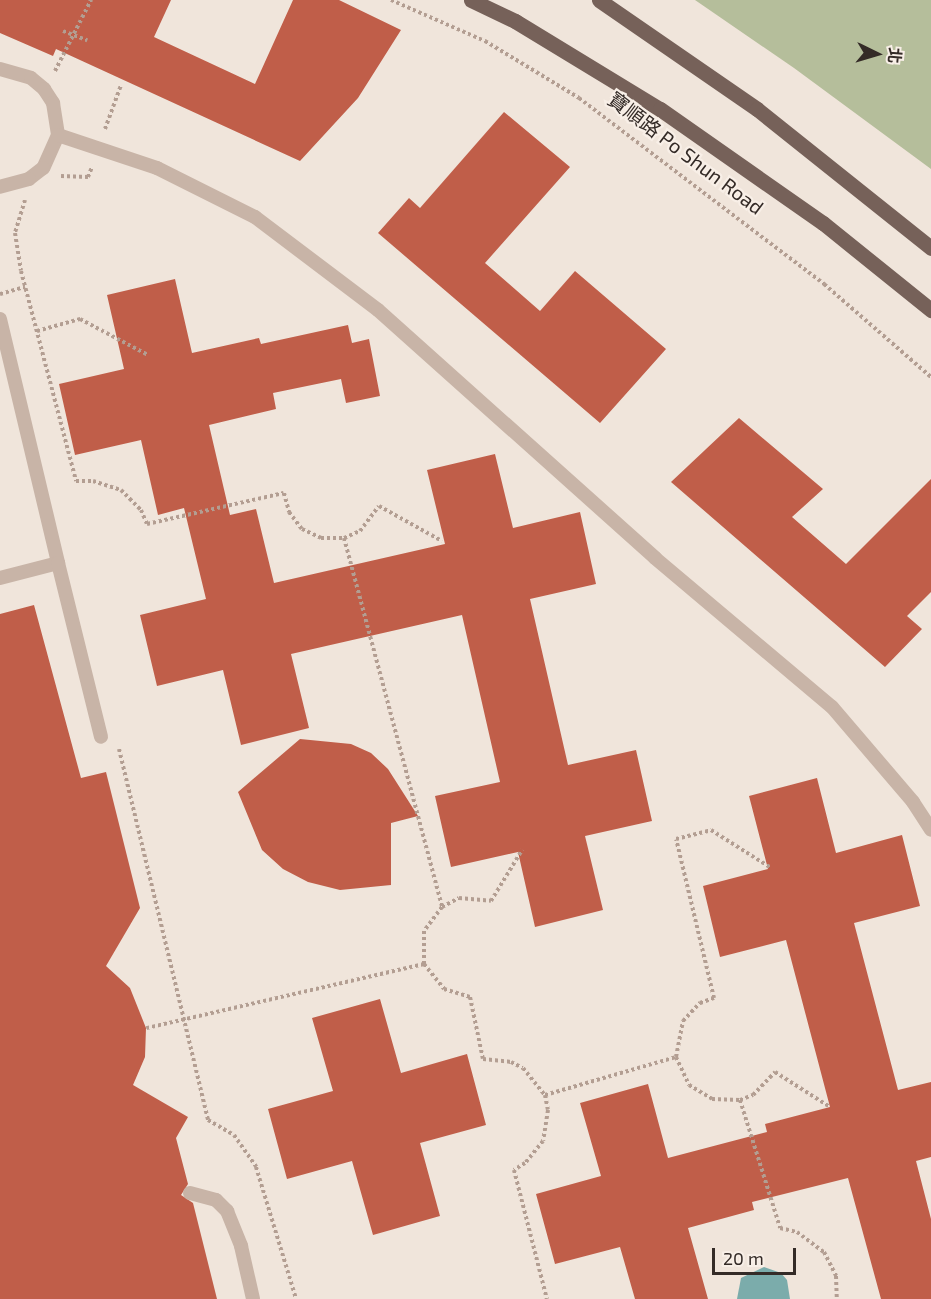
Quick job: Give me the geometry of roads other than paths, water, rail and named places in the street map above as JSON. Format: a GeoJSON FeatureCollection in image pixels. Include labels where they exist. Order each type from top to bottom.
{"type":"FeatureCollection","features":[{"type":"Feature","properties":{"kind":"main road","name":"寶順路 Po Shun Road"},"geometry":{"type":"LineString","coordinates":[[471,0],[515,21],[660,109],[823,223],[931,310]]}},
{"type":"Feature","properties":{"kind":"main road"},"geometry":{"type":"LineString","coordinates":[[599,0],[757,109],[931,248]]}},
{"type":"Feature","properties":{"kind":"lane"},"geometry":{"type":"LineString","coordinates":[[0,69],[31,78],[44,89],[57,119],[58,135],[43,168],[29,179],[0,187]]}},
{"type":"Feature","properties":{"kind":"lane"},"geometry":{"type":"LineString","coordinates":[[58,135],[157,168],[255,217],[378,310],[655,558],[832,707],[913,802],[931,830]]}},
{"type":"Feature","properties":{"kind":"lane"},"geometry":{"type":"LineString","coordinates":[[0,319],[101,737]]}},
{"type":"Feature","properties":{"kind":"lane"},"geometry":{"type":"LineString","coordinates":[[0,578],[58,563]]}},
{"type":"Feature","properties":{"kind":"lane"},"geometry":{"type":"LineString","coordinates":[[190,1193],[216,1200],[227,1211],[241,1246],[253,1299]]}},
{"type":"Feature","properties":{"kind":"water"},"geometry":{"type":"Polygon","coordinates":[[[764,1267],[781,1273],[787,1280],[790,1299],[737,1299],[741,1278],[764,1267]]]}}]}
